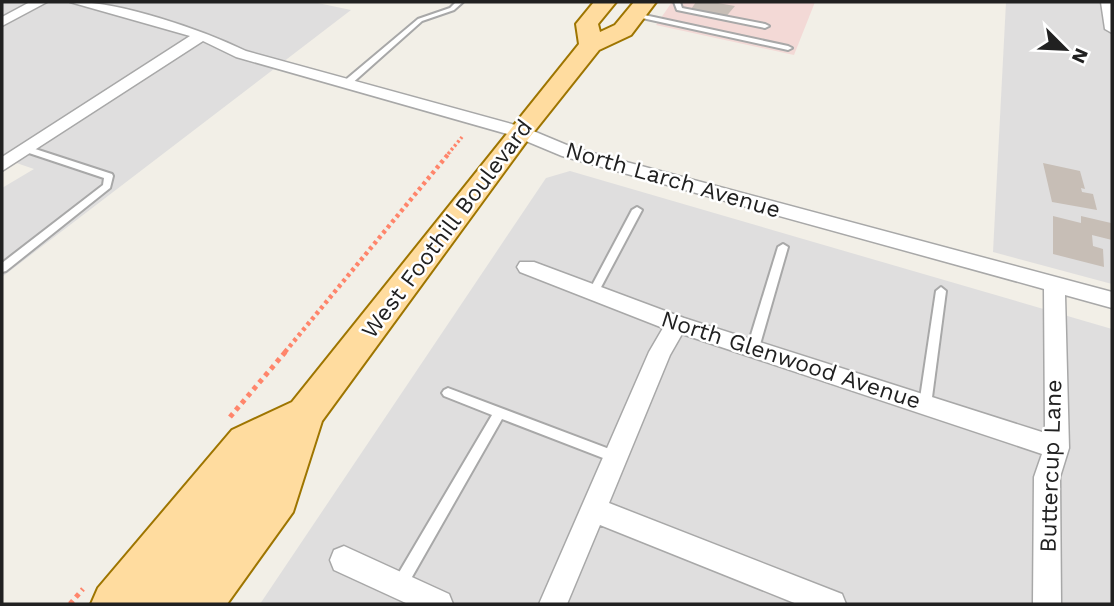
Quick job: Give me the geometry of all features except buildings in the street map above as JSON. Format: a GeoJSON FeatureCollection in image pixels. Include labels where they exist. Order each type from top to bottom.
{"type":"FeatureCollection","features":[{"type":"Feature","properties":{"kind":"main road"},"geometry":{"type":"LineString","coordinates":[[592,45],[587,24],[605,2]]}},
{"type":"Feature","properties":{"kind":"main road","name":"West Foothill Boulevard"},"geometry":{"type":"LineString","coordinates":[[200,604],[278,498],[305,414],[520,132],[592,45],[623,30],[634,6]]}},
{"type":"Feature","properties":{"kind":"main road"},"geometry":{"type":"LineString","coordinates":[[155,604],[305,414]]}},
{"type":"Feature","properties":{"kind":"main road","name":"West Foothill Boulevard"},"geometry":{"type":"LineString","coordinates":[[101,594],[246,442],[305,414]]}},
{"type":"Feature","properties":{"kind":"street"},"geometry":{"type":"LineString","coordinates":[[2,22],[40,2]]}},
{"type":"Feature","properties":{"kind":"street","name":"North Larch Avenue"},"geometry":{"type":"LineString","coordinates":[[77,2],[202,35],[241,54],[520,132],[568,152],[1112,300]]}},
{"type":"Feature","properties":{"kind":"street"},"geometry":{"type":"LineString","coordinates":[[1108,2],[1112,29]]}},
{"type":"Feature","properties":{"kind":"street"},"geometry":{"type":"LineString","coordinates":[[2,165],[202,35]]}},
{"type":"Feature","properties":{"kind":"street","name":"North Glenwood Avenue"},"geometry":{"type":"LineString","coordinates":[[527,267],[677,324],[1057,448]]}},
{"type":"Feature","properties":{"kind":"street","name":"Buttercup Lane"},"geometry":{"type":"LineString","coordinates":[[1047,604],[1047,477],[1057,448],[1054,286]]}},
{"type":"Feature","properties":{"kind":"street"},"geometry":{"type":"LineString","coordinates":[[553,604],[660,352],[677,324]]}},
{"type":"Feature","properties":{"kind":"street"},"geometry":{"type":"LineString","coordinates":[[594,510],[832,604]]}},
{"type":"Feature","properties":{"kind":"street"},"geometry":{"type":"LineString","coordinates":[[344,560],[439,604]]}},
{"type":"Feature","properties":{"kind":"lane"},"geometry":{"type":"LineString","coordinates":[[346,84],[420,20],[452,9],[460,2]]}},
{"type":"Feature","properties":{"kind":"lane"},"geometry":{"type":"LineString","coordinates":[[677,2],[678,9],[765,26]]}},
{"type":"Feature","properties":{"kind":"lane"},"geometry":{"type":"LineString","coordinates":[[634,6],[788,48]]}},
{"type":"Feature","properties":{"kind":"lane"},"geometry":{"type":"LineString","coordinates":[[2,268],[107,186],[108,176],[26,149]]}},
{"type":"Feature","properties":{"kind":"lane"},"geometry":{"type":"LineString","coordinates":[[594,291],[637,210]]}},
{"type":"Feature","properties":{"kind":"lane"},"geometry":{"type":"LineString","coordinates":[[753,348],[783,247]]}},
{"type":"Feature","properties":{"kind":"lane"},"geometry":{"type":"LineString","coordinates":[[925,405],[941,291]]}},
{"type":"Feature","properties":{"kind":"lane"},"geometry":{"type":"LineString","coordinates":[[448,393],[616,457]]}},
{"type":"Feature","properties":{"kind":"lane"},"geometry":{"type":"LineString","coordinates":[[399,586],[499,413]]}},
{"type":"Feature","properties":{"kind":"path"},"geometry":{"type":"LineString","coordinates":[[223,425],[381,239],[462,137]]}},
{"type":"Feature","properties":{"kind":"path"},"geometry":{"type":"LineString","coordinates":[[71,604],[101,594]]}},
{"type":"Feature","properties":{"kind":"shaded area"},"geometry":{"type":"Polygon","coordinates":[[[2,2],[313,2],[351,10],[2,277],[2,188],[34,169],[2,158],[2,2]]]}},
{"type":"Feature","properties":{"kind":"shaded area"},"geometry":{"type":"Polygon","coordinates":[[[672,2],[815,2],[794,55],[656,25],[672,2]]]}},
{"type":"Feature","properties":{"kind":"shaded area"},"geometry":{"type":"Polygon","coordinates":[[[1006,2],[1112,2],[1112,284],[993,252],[1006,2]]]}},
{"type":"Feature","properties":{"kind":"shaded area"},"geometry":{"type":"Polygon","coordinates":[[[570,171],[1112,329],[1112,604],[260,604],[546,178],[570,171]]]}}]}
